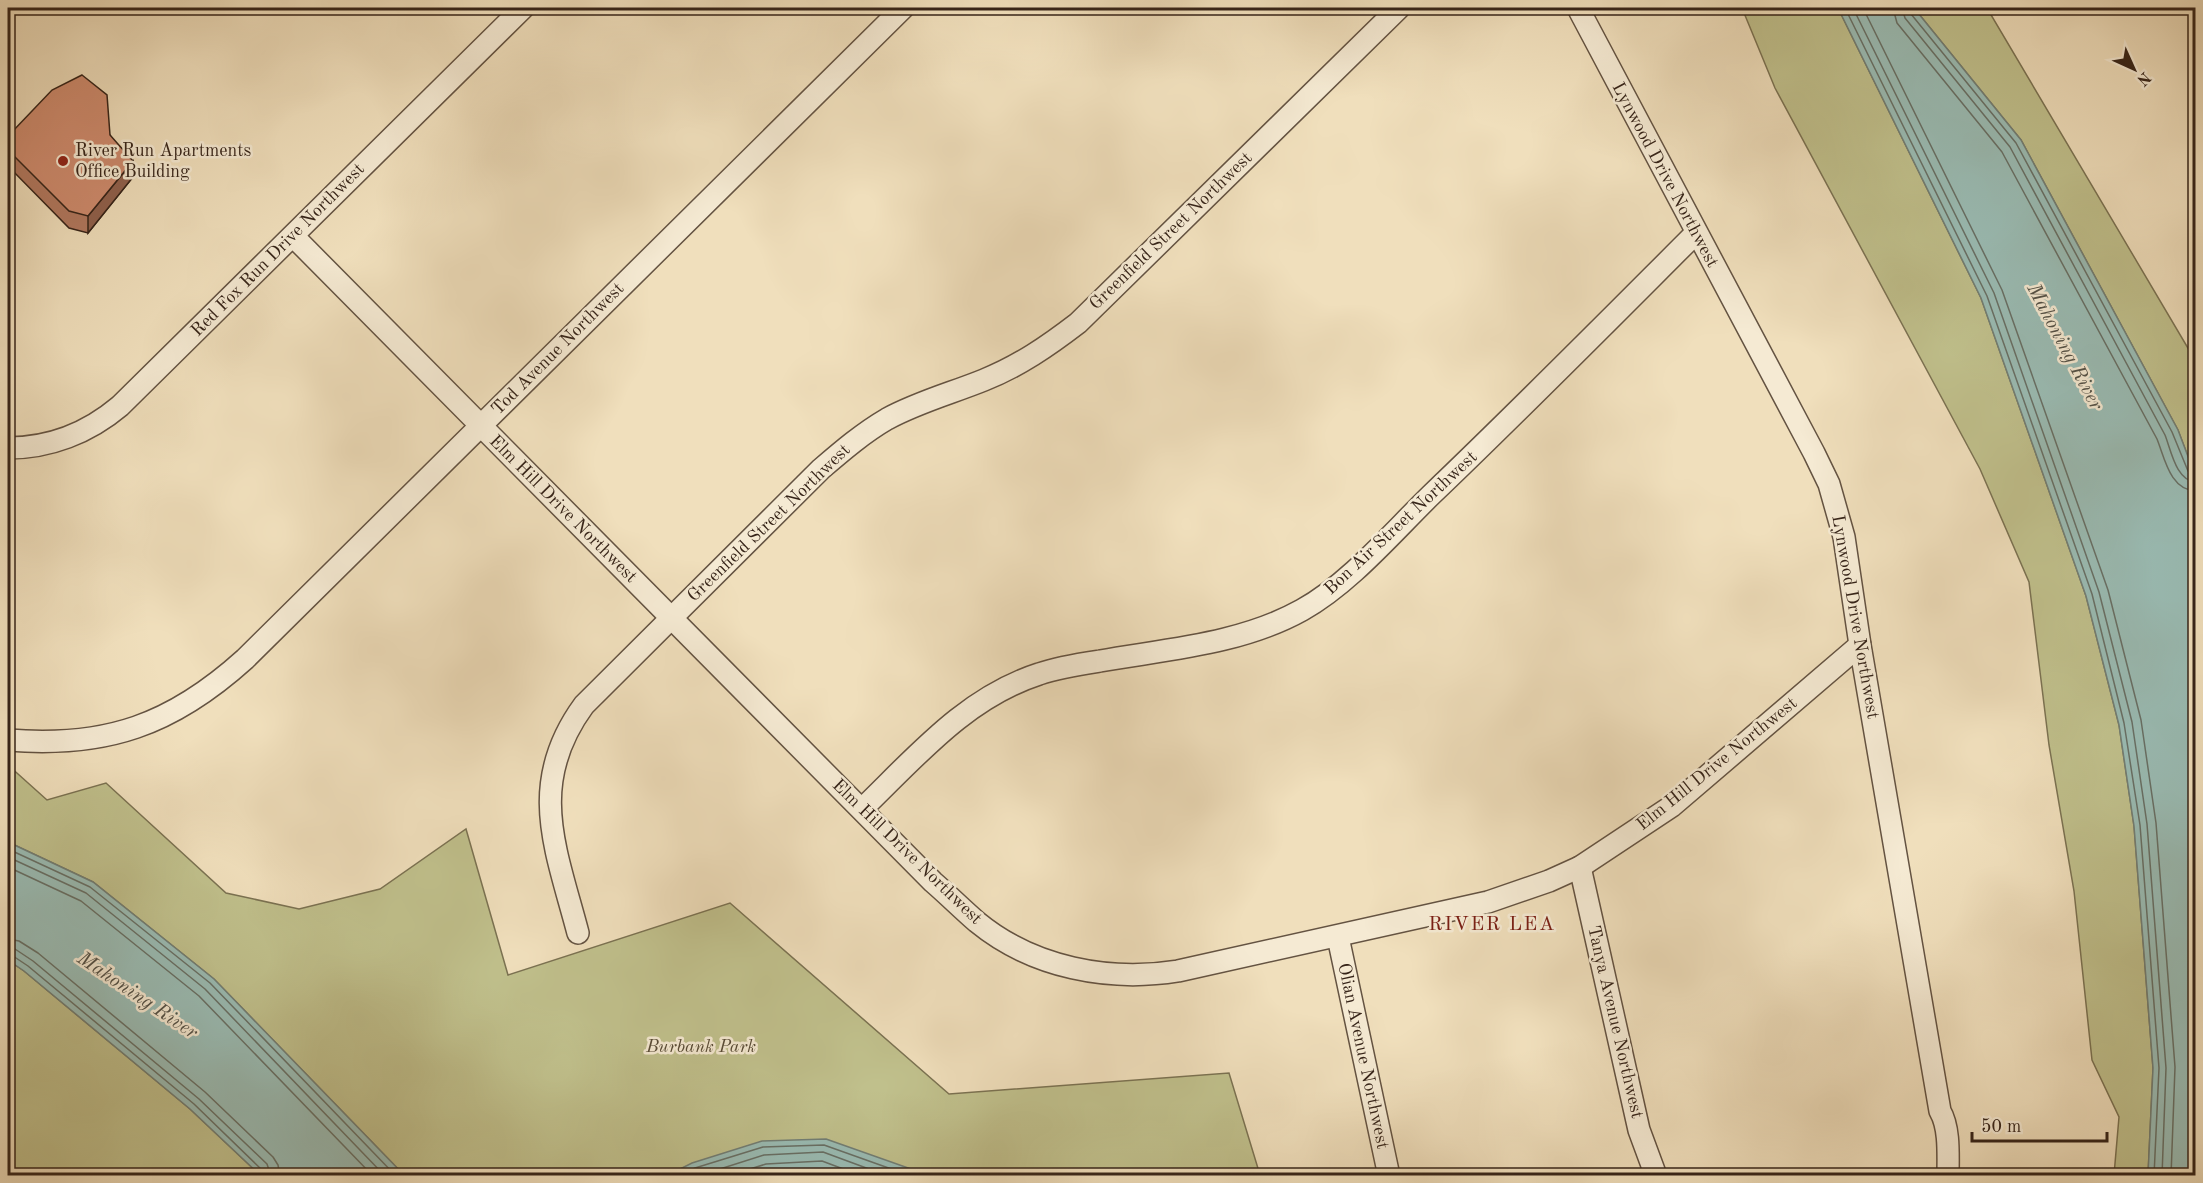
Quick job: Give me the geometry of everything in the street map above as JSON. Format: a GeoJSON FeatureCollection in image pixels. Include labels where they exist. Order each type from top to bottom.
{"type":"FeatureCollection","features":[{"type":"Feature","properties":{"kind":"street","name":"Red Fox Run Drive Northwest"},"geometry":{"type":"LineString","coordinates":[[8,448],[46,444],[68,437],[110,414],[523,8]]}},
{"type":"Feature","properties":{"kind":"street","name":"Tod Avenue Northwest"},"geometry":{"type":"LineString","coordinates":[[8,740],[39,743],[94,739],[126,731],[159,719],[190,702],[220,681],[245,659],[903,8]]}},
{"type":"Feature","properties":{"kind":"street","name":"Greenfield Street Northwest"},"geometry":{"type":"LineString","coordinates":[[578,933],[550,825],[550,793],[556,759],[567,732],[584,705],[821,469],[858,438],[885,420],[914,406],[984,380],[1013,366],[1047,347],[1078,323],[1399,8]]}},
{"type":"Feature","properties":{"kind":"street","name":"Lynwood Drive Northwest"},"geometry":{"type":"LineString","coordinates":[[1578,8],[1829,484],[1844,537],[1860,645],[1940,1111],[1943,1115],[1948,1176]]}},
{"type":"Feature","properties":{"kind":"street","name":"Bon Air Street Northwest"},"geometry":{"type":"LineString","coordinates":[[862,809],[956,718],[1012,684],[1065,667],[1249,633],[1284,619],[1320,599],[1352,572],[1442,485],[1696,233]]}},
{"type":"Feature","properties":{"kind":"street","name":"Elm Hill Drive Northwest"},"geometry":{"type":"LineString","coordinates":[[293,236],[933,882],[978,923],[1019,948],[1065,966],[1112,975],[1157,974],[1338,937],[1488,902],[1549,881],[1580,867],[1672,806],[1860,645]]}},
{"type":"Feature","properties":{"kind":"street","name":"Tanya Avenue Northwest"},"geometry":{"type":"LineString","coordinates":[[1580,867],[1639,1130],[1656,1176]]}},
{"type":"Feature","properties":{"kind":"street","name":"Olian Avenue Northwest"},"geometry":{"type":"LineString","coordinates":[[1338,937],[1389,1176]]}},
{"type":"Feature","properties":{"kind":"green space"},"geometry":{"type":"Polygon","coordinates":[[[1742,8],[1838,8],[1981,298],[2086,596],[2119,725],[2134,826],[2153,1068],[2148,1175],[2114,1175],[2119,1117],[2092,1060],[2074,891],[2049,745],[2029,582],[1980,469],[1775,88],[1742,8]]]}},
{"type":"Feature","properties":{"kind":"green space"},"geometry":{"type":"Polygon","coordinates":[[[1914,8],[1987,8],[2195,360],[2195,475],[2178,430],[2021,140],[1914,8]]]}},
{"type":"Feature","properties":{"kind":"green space","name":"Burbank Park"},"geometry":{"type":"Polygon","coordinates":[[[8,765],[47,800],[106,783],[226,893],[299,909],[380,889],[466,829],[508,975],[730,903],[949,1094],[1229,1073],[1260,1175],[404,1175],[214,979],[93,882],[8,842],[8,765]]]}},
{"type":"Feature","properties":{"kind":"green space"},"geometry":{"type":"Polygon","coordinates":[[[8,960],[190,1109],[260,1175],[8,1175],[8,960]]]}},
{"type":"Feature","properties":{"kind":"water","name":"Mahoning River"},"geometry":{"type":"Polygon","coordinates":[[[1838,8],[1914,8],[2021,140],[2178,430],[2195,475],[2195,1175],[2148,1175],[2153,1068],[2134,826],[2119,725],[2086,596],[1981,298],[1838,8]]]}},
{"type":"Feature","properties":{"kind":"water","name":"Mahoning River"},"geometry":{"type":"Polygon","coordinates":[[[8,842],[93,882],[214,979],[404,1175],[260,1175],[190,1109],[8,960],[8,842]]]}},
{"type":"Feature","properties":{"kind":"water"},"geometry":{"type":"Polygon","coordinates":[[[826,1139],[928,1175],[668,1175],[692,1163],[762,1141],[826,1139]]]}},
{"type":"Feature","properties":{"kind":"building","name":"River Run Apartments Office Building"},"geometry":{"type":"Polygon","coordinates":[[[82,75],[107,95],[110,135],[133,161],[88,216],[69,211],[8,150],[8,138],[12,132],[52,90],[82,75]]]}},
{"type":"Feature","properties":{"kind":"place","name":"River Run Apartments Office Building"},"geometry":{"type":"Point","coordinates":[63,161]}},
{"type":"Feature","properties":{"kind":"district","name":"RIVER LEA"},"geometry":{"type":"Point","coordinates":[1492,925]}}]}
